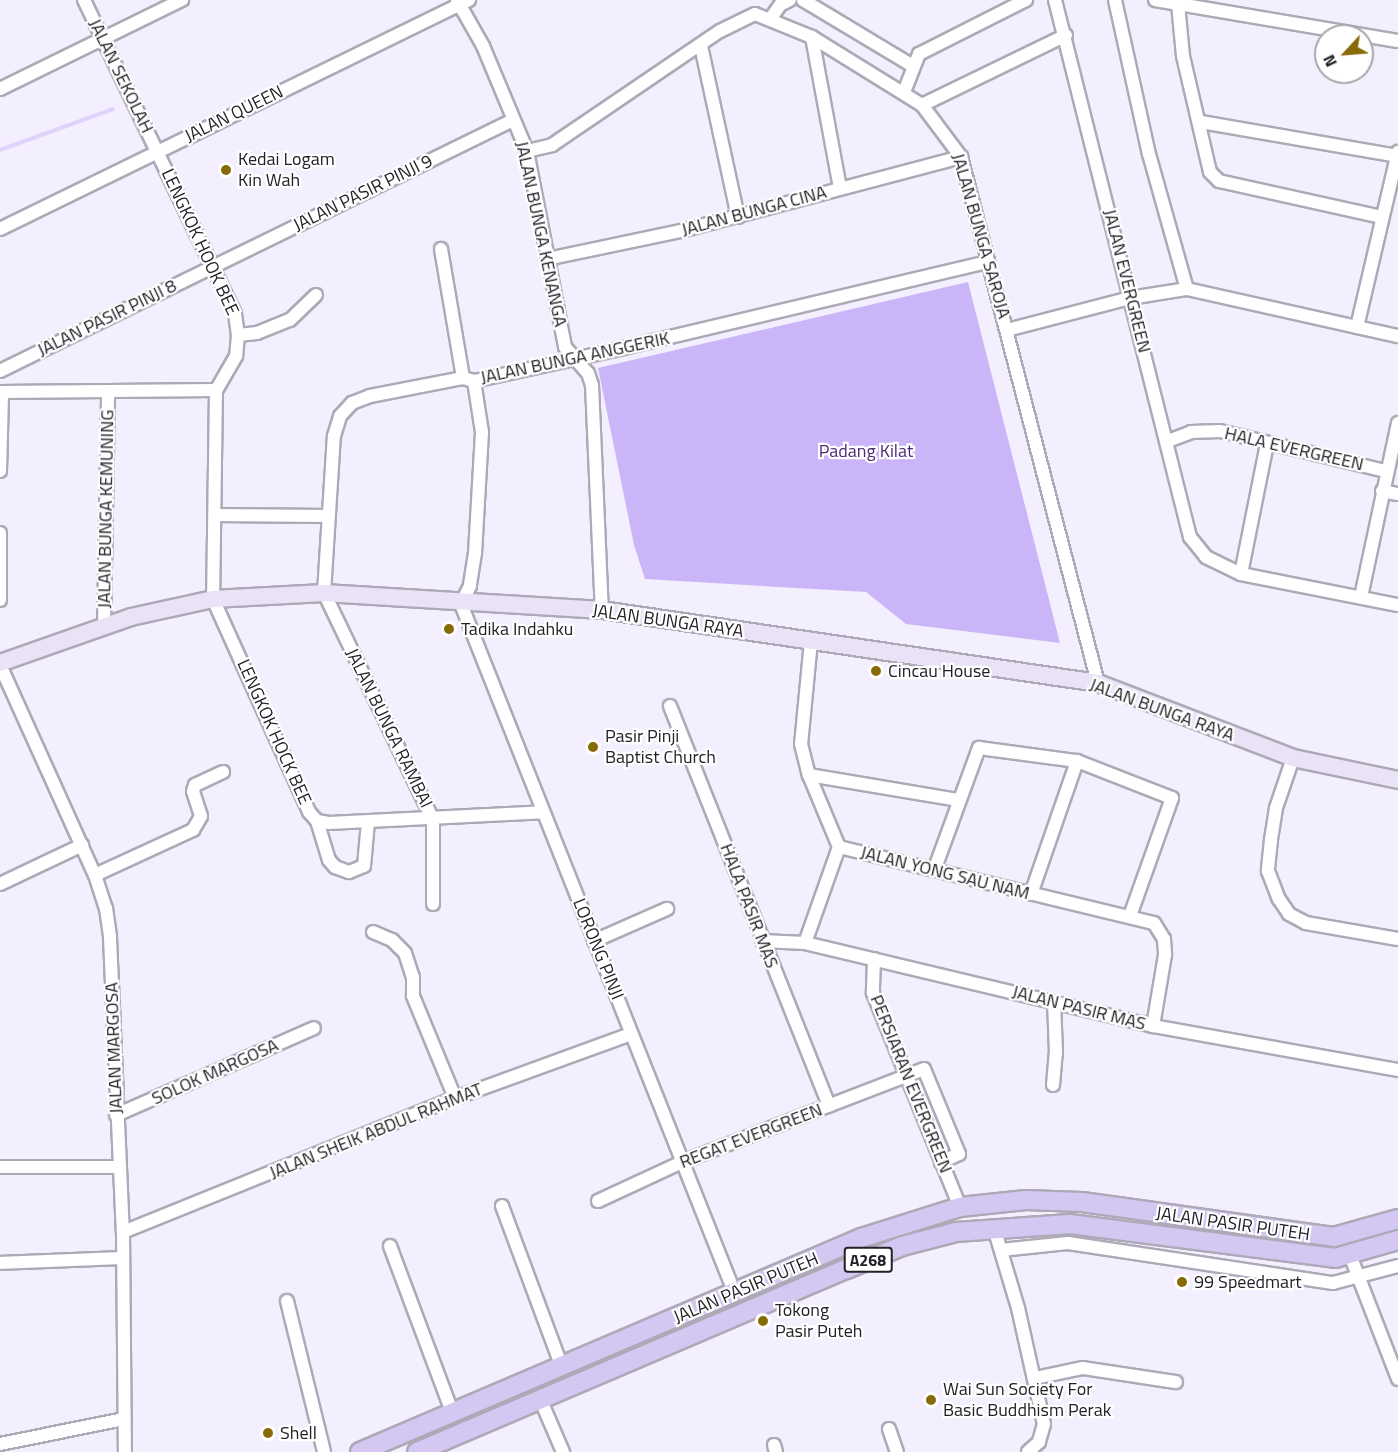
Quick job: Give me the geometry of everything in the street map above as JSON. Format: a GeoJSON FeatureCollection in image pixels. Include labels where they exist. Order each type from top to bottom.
{"type":"FeatureCollection","features":[{"type":"Feature","properties":{"kind":"main road","name":"JALAN BUNGA RAYA"},"geometry":{"type":"LineString","coordinates":[[0,664],[104,627],[213,599],[324,593],[461,604],[602,610],[1098,683],[1293,758],[1398,780]]}},
{"type":"Feature","properties":{"kind":"main road","name":"JALAN PASIR PUTEH"},"geometry":{"type":"LineString","coordinates":[[360,1452],[735,1294],[861,1238],[960,1208],[1026,1200],[1082,1202],[1267,1230],[1342,1237],[1398,1219]]}},
{"type":"Feature","properties":{"kind":"main road","name":"JALAN PASIR PUTEH"},"geometry":{"type":"LineString","coordinates":[[417,1452],[902,1246],[956,1232],[1070,1224],[1325,1257],[1350,1255],[1398,1240]]}},
{"type":"Feature","properties":{"kind":"main road"},"geometry":{"type":"LineString","coordinates":[[1267,1230],[1279,1239],[1341,1246],[1350,1255]]}},
{"type":"Feature","properties":{"kind":"street","name":"JALAN SEKOLAH"},"geometry":{"type":"LineString","coordinates":[[84,0],[158,151]]}},
{"type":"Feature","properties":{"kind":"street"},"geometry":{"type":"LineString","coordinates":[[0,89],[183,0]]}},
{"type":"Feature","properties":{"kind":"street"},"geometry":{"type":"LineString","coordinates":[[771,18],[780,5],[790,0]]}},
{"type":"Feature","properties":{"kind":"street"},"geometry":{"type":"LineString","coordinates":[[803,0],[913,66]]}},
{"type":"Feature","properties":{"kind":"street"},"geometry":{"type":"LineString","coordinates":[[904,92],[919,54],[933,44],[1026,0]]}},
{"type":"Feature","properties":{"kind":"street","name":"JALAN EVERGREEN"},"geometry":{"type":"LineString","coordinates":[[1055,0],[1066,35],[1190,537],[1206,557],[1241,574]]}},
{"type":"Feature","properties":{"kind":"street"},"geometry":{"type":"LineString","coordinates":[[1115,0],[1149,154],[1187,289]]}},
{"type":"Feature","properties":{"kind":"street"},"geometry":{"type":"LineString","coordinates":[[1155,0],[1398,41]]}},
{"type":"Feature","properties":{"kind":"street","name":"JALAN BUNGA KENANGA"},"geometry":{"type":"LineString","coordinates":[[461,2],[527,151],[547,259],[570,357],[588,373],[592,385],[602,610]]}},
{"type":"Feature","properties":{"kind":"street","name":"JALAN QUEEN"},"geometry":{"type":"LineString","coordinates":[[0,229],[461,2]]}},
{"type":"Feature","properties":{"kind":"street"},"geometry":{"type":"LineString","coordinates":[[1178,4],[1183,56],[1201,122],[1204,156],[1210,172],[1219,181],[1381,217]]}},
{"type":"Feature","properties":{"kind":"street","name":"JALAN BUNGA SAROJA"},"geometry":{"type":"LineString","coordinates":[[527,151],[552,145],[739,20],[755,14],[771,18],[812,37],[922,105],[961,157],[1098,683]]}},
{"type":"Feature","properties":{"kind":"street"},"geometry":{"type":"LineString","coordinates":[[922,105],[1066,35]]}},
{"type":"Feature","properties":{"kind":"street"},"geometry":{"type":"LineString","coordinates":[[812,37],[840,188]]}},
{"type":"Feature","properties":{"kind":"street"},"geometry":{"type":"LineString","coordinates":[[701,46],[738,217]]}},
{"type":"Feature","properties":{"kind":"street","name":"JALAN PASIR PINJI 9"},"geometry":{"type":"LineString","coordinates":[[214,266],[513,120]]}},
{"type":"Feature","properties":{"kind":"street"},"geometry":{"type":"LineString","coordinates":[[1201,122],[1398,154],[1381,217],[1357,327]]}},
{"type":"Feature","properties":{"kind":"street","name":"LENGKOK HOOK BEE"},"geometry":{"type":"LineString","coordinates":[[158,151],[235,314],[238,334]]}},
{"type":"Feature","properties":{"kind":"street","name":"JALAN BUNGA CINA"},"geometry":{"type":"LineString","coordinates":[[547,259],[738,217],[961,157]]}},
{"type":"Feature","properties":{"kind":"street"},"geometry":{"type":"LineString","coordinates":[[441,249],[482,432],[475,553],[470,586],[461,604]]}},
{"type":"Feature","properties":{"kind":"street","name":"JALAN BUNGA ANGGERIK"},"geometry":{"type":"LineString","coordinates":[[324,593],[334,436],[340,416],[352,403],[734,324],[988,262]]}},
{"type":"Feature","properties":{"kind":"street","name":"JALAN PASIR PINJI 8"},"geometry":{"type":"LineString","coordinates":[[0,371],[214,266]]}},
{"type":"Feature","properties":{"kind":"street"},"geometry":{"type":"LineString","coordinates":[[1007,330],[1130,298],[1187,289],[1398,336]]}},
{"type":"Feature","properties":{"kind":"street"},"geometry":{"type":"LineString","coordinates":[[213,599],[216,390],[236,356],[238,334],[257,333],[291,320],[316,295]]}},
{"type":"Feature","properties":{"kind":"street"},"geometry":{"type":"LineString","coordinates":[[0,471],[1,392],[216,390]]}},
{"type":"Feature","properties":{"kind":"street","name":"JALAN BUNGA KEMUNING"},"geometry":{"type":"LineString","coordinates":[[104,627],[108,391]]}},
{"type":"Feature","properties":{"kind":"street"},"geometry":{"type":"LineString","coordinates":[[1361,597],[1385,471],[1395,446],[1398,423]]}},
{"type":"Feature","properties":{"kind":"street","name":"HALA EVERGREEN"},"geometry":{"type":"LineString","coordinates":[[1168,441],[1191,432],[1220,431],[1385,471]]}},
{"type":"Feature","properties":{"kind":"street"},"geometry":{"type":"LineString","coordinates":[[1267,444],[1241,574],[1398,605]]}},
{"type":"Feature","properties":{"kind":"street"},"geometry":{"type":"LineString","coordinates":[[1382,491],[1398,494]]}},
{"type":"Feature","properties":{"kind":"street"},"geometry":{"type":"LineString","coordinates":[[214,515],[328,516]]}},
{"type":"Feature","properties":{"kind":"street"},"geometry":{"type":"LineString","coordinates":[[0,533],[0,600]]}},
{"type":"Feature","properties":{"kind":"street","name":"JALAN BUNGA RAMBAI"},"geometry":{"type":"LineString","coordinates":[[324,593],[434,820],[433,904]]}},
{"type":"Feature","properties":{"kind":"street","name":"LENGKOK HOCK BEE"},"geometry":{"type":"LineString","coordinates":[[213,599],[309,812],[317,821],[434,820],[543,812]]}},
{"type":"Feature","properties":{"kind":"street","name":"LORONG PINJI"},"geometry":{"type":"LineString","coordinates":[[461,604],[735,1294]]}},
{"type":"Feature","properties":{"kind":"street","name":"JALAN YONG SAU NAM"},"geometry":{"type":"LineString","coordinates":[[811,641],[801,744],[809,775],[839,847],[935,868],[1031,894],[1154,923],[1164,939],[1154,1026]]}},
{"type":"Feature","properties":{"kind":"street","name":"JALAN MARGOSA"},"geometry":{"type":"LineString","coordinates":[[0,664],[95,875],[111,938],[118,1167],[123,1232],[125,1452]]}},
{"type":"Feature","properties":{"kind":"street","name":"HALA PASIR MAS"},"geometry":{"type":"LineString","coordinates":[[670,706],[829,1106]]}},
{"type":"Feature","properties":{"kind":"street"},"geometry":{"type":"LineString","coordinates":[[935,868],[979,747],[1077,761],[1172,798],[1130,916]]}},
{"type":"Feature","properties":{"kind":"street"},"geometry":{"type":"LineString","coordinates":[[1293,758],[1276,808],[1271,840],[1268,871],[1278,899],[1289,914],[1306,923],[1398,939]]}},
{"type":"Feature","properties":{"kind":"street"},"geometry":{"type":"LineString","coordinates":[[1031,894],[1077,761]]}},
{"type":"Feature","properties":{"kind":"street"},"geometry":{"type":"LineString","coordinates":[[95,875],[193,830],[201,816],[195,785],[223,772]]}},
{"type":"Feature","properties":{"kind":"street"},"geometry":{"type":"LineString","coordinates":[[809,775],[959,800]]}},
{"type":"Feature","properties":{"kind":"street"},"geometry":{"type":"LineString","coordinates":[[317,821],[329,860],[335,867],[349,872],[364,866],[368,822]]}},
{"type":"Feature","properties":{"kind":"street"},"geometry":{"type":"LineString","coordinates":[[0,885],[82,846]]}},
{"type":"Feature","properties":{"kind":"street"},"geometry":{"type":"LineString","coordinates":[[805,943],[839,847]]}},
{"type":"Feature","properties":{"kind":"street"},"geometry":{"type":"LineString","coordinates":[[594,941],[667,909]]}},
{"type":"Feature","properties":{"kind":"street"},"geometry":{"type":"LineString","coordinates":[[373,932],[392,940],[405,953],[413,977],[413,996],[455,1098]]}},
{"type":"Feature","properties":{"kind":"street","name":"JALAN PASIR MAS"},"geometry":{"type":"LineString","coordinates":[[762,941],[805,943],[1154,1026],[1398,1070]]}},
{"type":"Feature","properties":{"kind":"street","name":"PERSIARAN EVERGREEN"},"geometry":{"type":"LineString","coordinates":[[874,959],[873,993],[960,1208]]}},
{"type":"Feature","properties":{"kind":"street"},"geometry":{"type":"LineString","coordinates":[[1053,1085],[1056,1053],[1054,1002]]}},
{"type":"Feature","properties":{"kind":"street","name":"SOLOK MARGOSA"},"geometry":{"type":"LineString","coordinates":[[116,1115],[314,1028]]}},
{"type":"Feature","properties":{"kind":"street","name":"JALAN SHEIK ABDUL RAHMAT"},"geometry":{"type":"LineString","coordinates":[[123,1232],[455,1098],[631,1034]]}},
{"type":"Feature","properties":{"kind":"street"},"geometry":{"type":"LineString","coordinates":[[907,1076],[924,1069],[959,1154],[941,1162]]}},
{"type":"Feature","properties":{"kind":"street","name":"REGAT EVERGREEN"},"geometry":{"type":"LineString","coordinates":[[598,1201],[682,1162],[907,1076]]}},
{"type":"Feature","properties":{"kind":"street"},"geometry":{"type":"LineString","coordinates":[[0,1167],[118,1167]]}},
{"type":"Feature","properties":{"kind":"street"},"geometry":{"type":"LineString","coordinates":[[502,1206],[562,1367]]}},
{"type":"Feature","properties":{"kind":"street"},"geometry":{"type":"LineString","coordinates":[[994,1228],[1035,1378],[1044,1424],[1039,1442],[1028,1452]]}},
{"type":"Feature","properties":{"kind":"street"},"geometry":{"type":"LineString","coordinates":[[1199,1264],[1202,1241]]}},
{"type":"Feature","properties":{"kind":"street"},"geometry":{"type":"LineString","coordinates":[[1001,1250],[1068,1243],[1333,1283],[1398,1266]]}},
{"type":"Feature","properties":{"kind":"street"},"geometry":{"type":"LineString","coordinates":[[390,1246],[452,1412]]}},
{"type":"Feature","properties":{"kind":"street"},"geometry":{"type":"LineString","coordinates":[[1350,1255],[1398,1379]]}},
{"type":"Feature","properties":{"kind":"street"},"geometry":{"type":"LineString","coordinates":[[0,1263],[122,1258]]}},
{"type":"Feature","properties":{"kind":"street"},"geometry":{"type":"LineString","coordinates":[[287,1301],[324,1452]]}},
{"type":"Feature","properties":{"kind":"street"},"geometry":{"type":"LineString","coordinates":[[1035,1378],[1083,1368],[1176,1382]]}},
{"type":"Feature","properties":{"kind":"street"},"geometry":{"type":"LineString","coordinates":[[541,1401],[563,1452]]}},
{"type":"Feature","properties":{"kind":"street"},"geometry":{"type":"LineString","coordinates":[[0,1444],[124,1419]]}},
{"type":"Feature","properties":{"kind":"street"},"geometry":{"type":"LineString","coordinates":[[889,1428],[897,1452]]}},
{"type":"Feature","properties":{"kind":"green space","name":"Padang Kilat"},"geometry":{"type":"Polygon","coordinates":[[[968,282],[1060,643],[906,624],[866,592],[645,579],[634,545],[598,368],[968,282]]]}},
{"type":"Feature","properties":{"kind":"waterway"},"geometry":{"type":"LineString","coordinates":[[0,150],[113,109]]}},
{"type":"Feature","properties":{"kind":"place","name":"Kedai Logam Kin Wah"},"geometry":{"type":"Point","coordinates":[226,170]}},
{"type":"Feature","properties":{"kind":"place","name":"Tadika Indahku"},"geometry":{"type":"Point","coordinates":[449,629]}},
{"type":"Feature","properties":{"kind":"place","name":"Cincau House"},"geometry":{"type":"Point","coordinates":[876,671]}},
{"type":"Feature","properties":{"kind":"place","name":"Pasir Pinji Baptist Church"},"geometry":{"type":"Point","coordinates":[593,747]}},
{"type":"Feature","properties":{"kind":"place","name":"99 Speedmart"},"geometry":{"type":"Point","coordinates":[1182,1282]}},
{"type":"Feature","properties":{"kind":"place","name":"Tokong Pasir Puteh"},"geometry":{"type":"Point","coordinates":[763,1321]}},
{"type":"Feature","properties":{"kind":"place","name":"Wai Sun Society For Basic Buddhism Perak"},"geometry":{"type":"Point","coordinates":[931,1400]}},
{"type":"Feature","properties":{"kind":"place","name":"Shell"},"geometry":{"type":"Point","coordinates":[268,1433]}}]}
